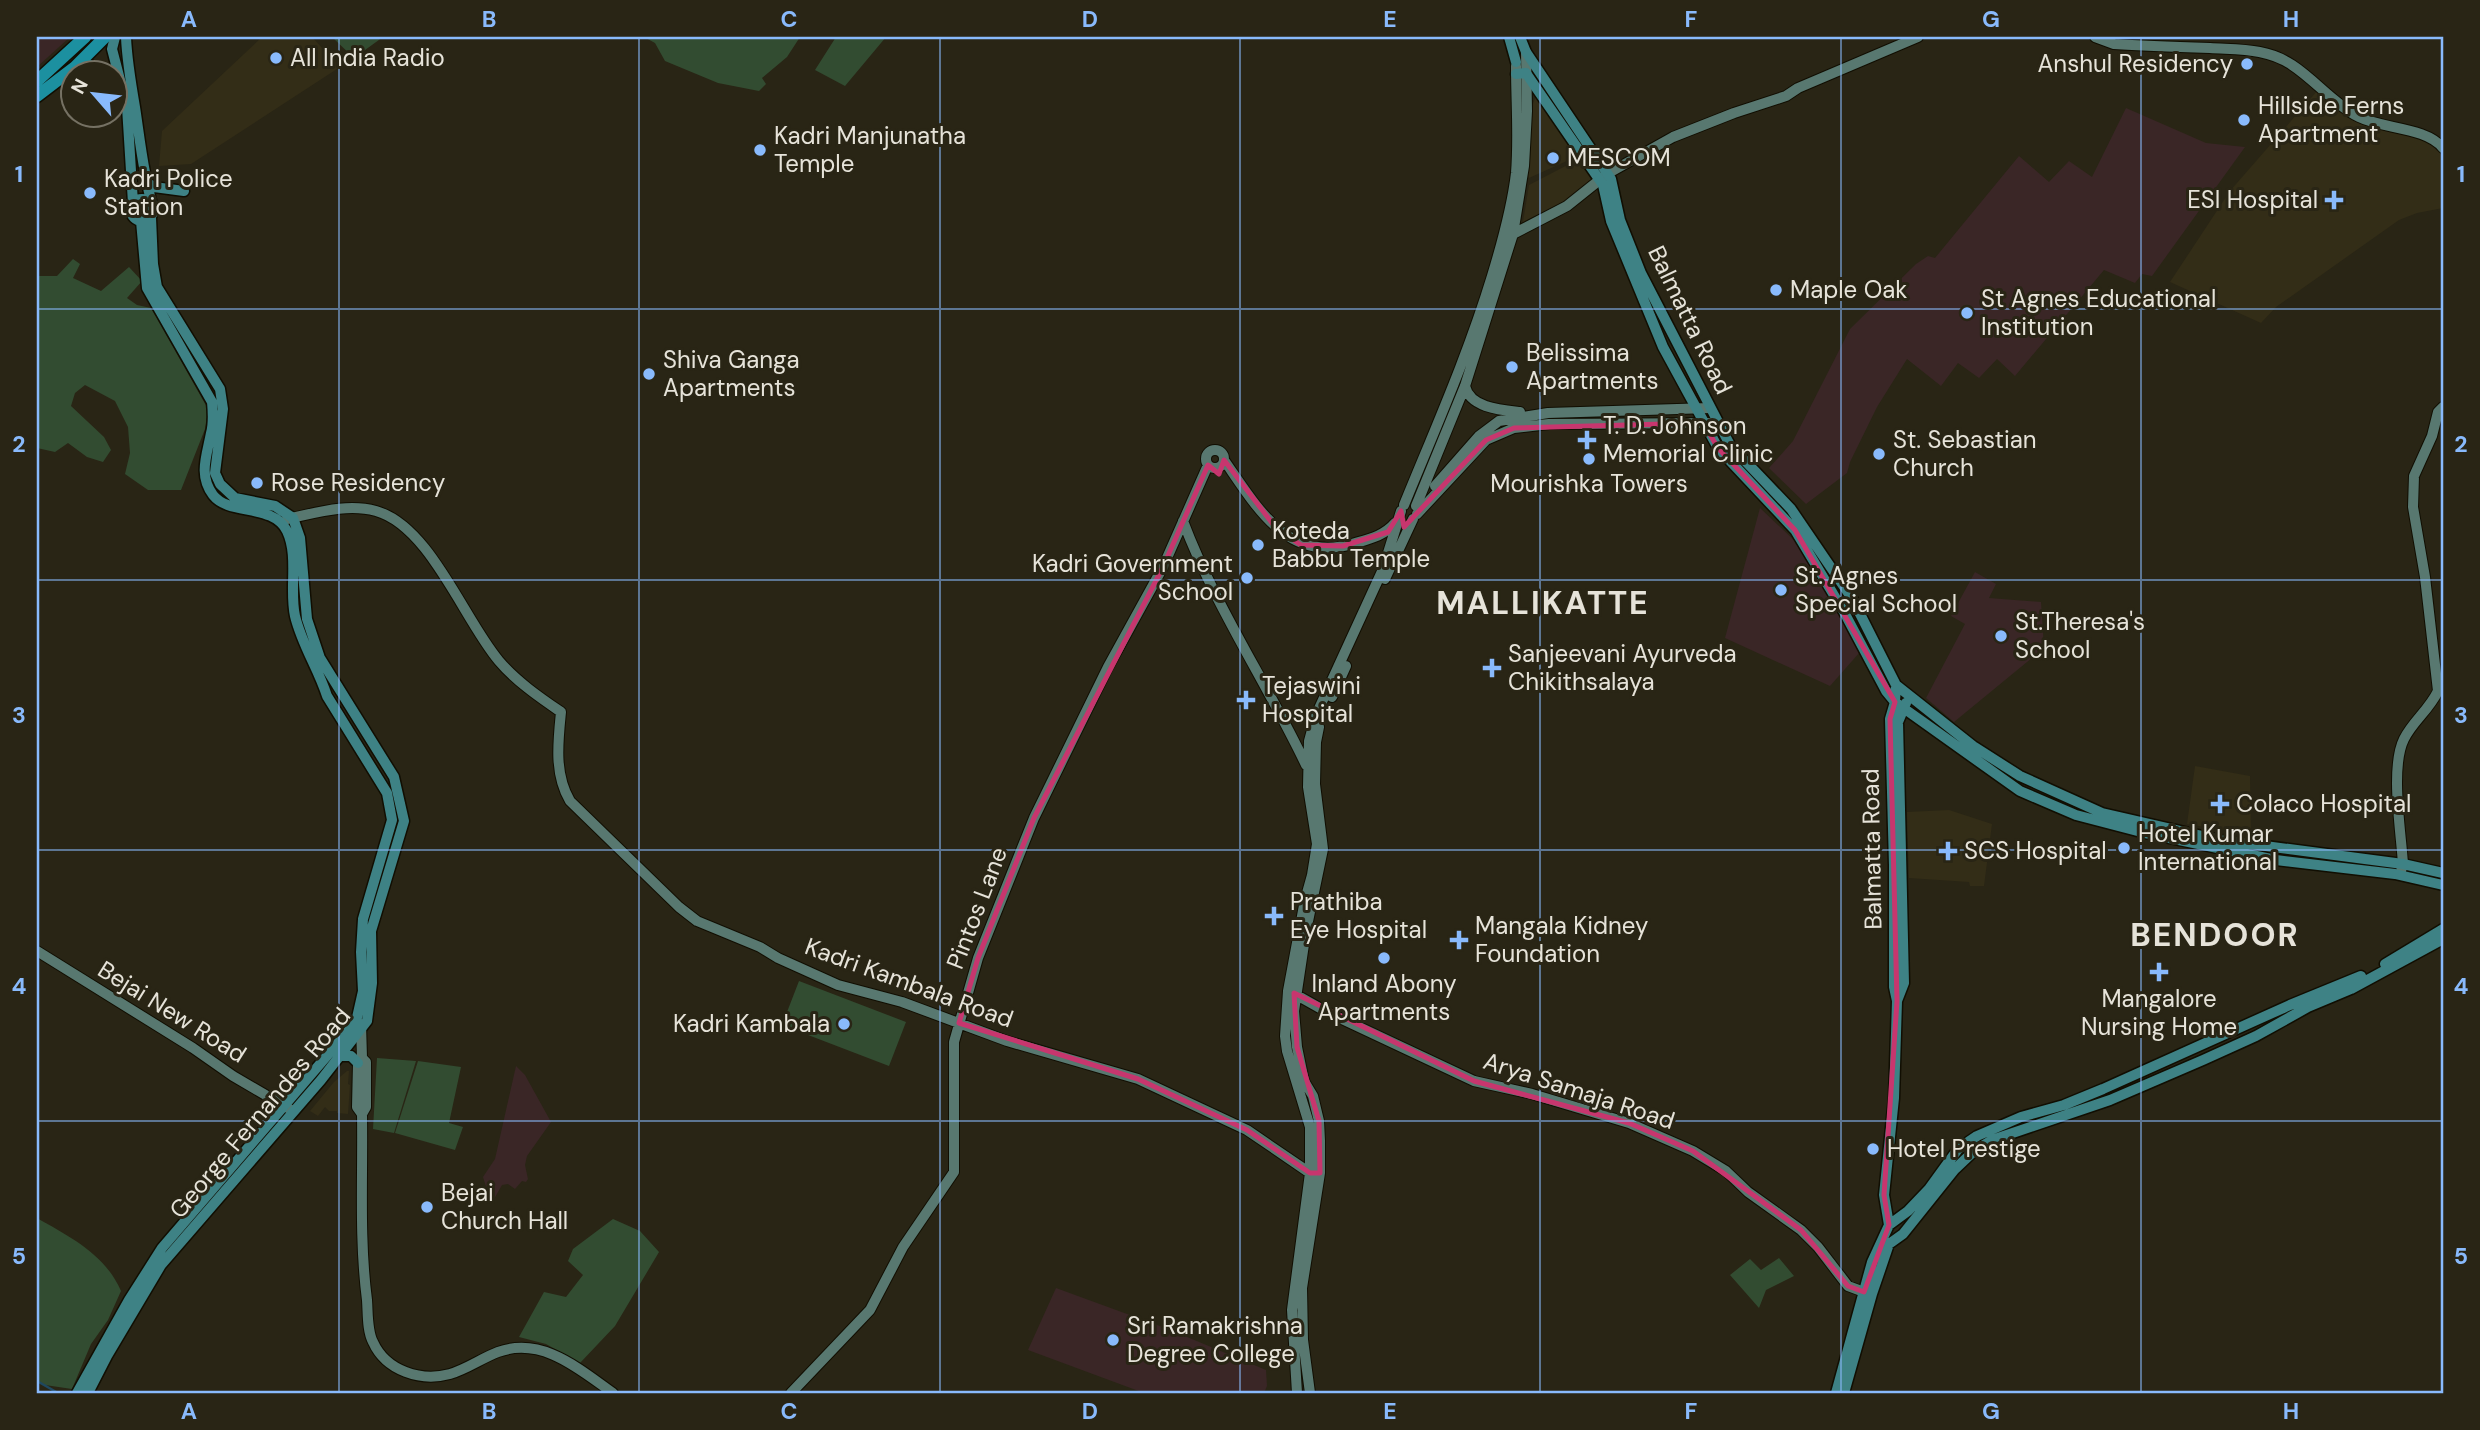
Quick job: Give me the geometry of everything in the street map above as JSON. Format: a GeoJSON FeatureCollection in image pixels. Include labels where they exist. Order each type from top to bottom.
{"type":"FeatureCollection","features":[{"type":"Feature","properties":{"kind":"highway"},"geometry":{"type":"LineString","coordinates":[[37,81],[85,37]]}},
{"type":"Feature","properties":{"kind":"highway"},"geometry":{"type":"LineString","coordinates":[[82,60],[105,37]]}},
{"type":"Feature","properties":{"kind":"highway"},"geometry":{"type":"LineString","coordinates":[[37,96],[60,78]]}},
{"type":"Feature","properties":{"kind":"main road"},"geometry":{"type":"LineString","coordinates":[[114,60],[112,49],[115,37]]}},
{"type":"Feature","properties":{"kind":"main road"},"geometry":{"type":"LineString","coordinates":[[126,37],[127,63],[146,182],[154,210],[146,219],[147,288],[212,402],[214,418],[204,456],[207,486],[215,498],[221,501],[279,520]]}},
{"type":"Feature","properties":{"kind":"main road"},"geometry":{"type":"LineString","coordinates":[[1509,37],[1520,58],[1604,177],[1611,220],[1663,347],[1703,423],[1718,448],[1794,530],[1844,612],[1886,691],[1899,705],[2020,791],[2076,815],[2122,828],[2276,860],[2443,873]]}},
{"type":"Feature","properties":{"kind":"main road","name":"Balmatta Road"},"geometry":{"type":"LineString","coordinates":[[1520,58],[1604,177],[1611,179],[1620,220],[1641,273],[1717,423],[1730,445],[1791,509],[1853,600],[1896,685],[1899,705]]}},
{"type":"Feature","properties":{"kind":"main road"},"geometry":{"type":"LineString","coordinates":[[128,130],[133,203],[131,213],[136,219],[146,219]]}},
{"type":"Feature","properties":{"kind":"main road"},"geometry":{"type":"LineString","coordinates":[[146,182],[154,187],[184,191]]}},
{"type":"Feature","properties":{"kind":"main road"},"geometry":{"type":"LineString","coordinates":[[133,203],[142,198],[152,204]]}},
{"type":"Feature","properties":{"kind":"main road"},"geometry":{"type":"LineString","coordinates":[[146,219],[157,287],[220,389],[223,409],[215,473],[220,484],[235,498],[275,506],[293,517]]}},
{"type":"Feature","properties":{"kind":"main road","name":"George Fernandes Road"},"geometry":{"type":"LineString","coordinates":[[88,1393],[161,1265],[356,1022],[367,1021],[372,983],[371,931],[404,821],[394,777],[320,658],[307,619],[300,538],[293,517]]}},
{"type":"Feature","properties":{"kind":"main road","name":"George Fernandes Road"},"geometry":{"type":"LineString","coordinates":[[77,1393],[129,1300],[162,1248],[340,1056],[360,1023],[363,919],[392,820],[387,793],[327,696],[322,680],[305,648],[295,615],[291,546],[287,532],[279,520]]}},
{"type":"Feature","properties":{"kind":"main road"},"geometry":{"type":"LineString","coordinates":[[1896,685],[1973,747],[2020,776],[2102,813],[2220,839],[2401,869],[2443,885]]}},
{"type":"Feature","properties":{"kind":"main road","name":"Balmatta Road"},"geometry":{"type":"LineString","coordinates":[[1889,1225],[1884,1195],[1894,1098],[1897,1001],[1894,987],[1890,719],[1899,705],[1910,697]]}},
{"type":"Feature","properties":{"kind":"main road"},"geometry":{"type":"LineString","coordinates":[[352,738],[364,731]]}},
{"type":"Feature","properties":{"kind":"main road"},"geometry":{"type":"LineString","coordinates":[[1836,1393],[1872,1262],[1889,1225],[1908,1211],[1929,1189],[1958,1149],[1977,1136],[2021,1117],[2064,1105],[2103,1089],[2290,1005],[2357,979],[2443,929]]}},
{"type":"Feature","properties":{"kind":"main road"},"geometry":{"type":"LineString","coordinates":[[1844,1393],[1889,1244],[1905,1232],[1955,1169],[1974,1152],[1992,1140],[2110,1100],[2256,1036],[2443,939]]}},
{"type":"Feature","properties":{"kind":"main road"},"geometry":{"type":"LineString","coordinates":[[340,1056],[351,1056],[360,1060]]}},
{"type":"Feature","properties":{"kind":"main road"},"geometry":{"type":"LineString","coordinates":[[1889,1225],[1905,1232]]}},
{"type":"Feature","properties":{"kind":"street"},"geometry":{"type":"LineString","coordinates":[[1513,234],[1567,206],[1604,177],[1673,137],[1786,96],[1798,88],[1918,37]]}},
{"type":"Feature","properties":{"kind":"street"},"geometry":{"type":"LineString","coordinates":[[2095,37],[2114,44],[2270,53],[2292,65],[2357,116],[2375,124],[2427,136],[2439,142],[2443,148]]}},
{"type":"Feature","properties":{"kind":"street"},"geometry":{"type":"LineString","coordinates":[[1311,769],[1322,717],[1415,512],[1465,386],[1513,234],[1524,166],[1520,58]]}},
{"type":"Feature","properties":{"kind":"street"},"geometry":{"type":"LineString","coordinates":[[1310,1393],[1303,1340],[1302,1288],[1315,1173],[1310,1127],[1285,1036],[1323,849],[1309,741],[1316,715],[1383,569],[1401,512],[1425,459],[1469,346],[1504,236],[1516,175],[1520,58]]}},
{"type":"Feature","properties":{"kind":"street"},"geometry":{"type":"LineString","coordinates":[[1465,386],[1469,397],[1483,405],[1527,420],[1717,423]]}},
{"type":"Feature","properties":{"kind":"street"},"geometry":{"type":"LineString","coordinates":[[2401,869],[2397,766],[2403,742],[2413,724],[2431,706],[2438,691],[2425,577],[2413,507],[2414,476],[2432,436],[2438,412],[2443,407]]}},
{"type":"Feature","properties":{"kind":"street"},"geometry":{"type":"LineString","coordinates":[[1401,512],[1404,518],[1415,512],[1479,436],[1499,421],[1710,408]]}},
{"type":"Feature","properties":{"kind":"street"},"geometry":{"type":"LineString","coordinates":[[1224,460],[1219,467],[1213,468],[1208,465],[1205,457],[1212,450],[1221,451],[1236,479],[1276,528],[1301,545],[1320,548],[1343,546],[1388,532],[1401,512]]}},
{"type":"Feature","properties":{"kind":"street","name":"Pintos Lane"},"geometry":{"type":"LineString","coordinates":[[791,1393],[870,1310],[903,1247],[954,1172],[954,1042],[978,958],[1034,818],[1108,667],[1157,579],[1208,465]]}},
{"type":"Feature","properties":{"kind":"street","name":"Kadri Kambala Road"},"geometry":{"type":"LineString","coordinates":[[279,520],[358,507],[391,516],[413,534],[499,662],[535,694],[561,712],[559,772],[570,801],[679,907],[697,921],[760,947],[838,985],[902,1002],[1007,1041],[1138,1079],[1247,1130],[1315,1173]]}},
{"type":"Feature","properties":{"kind":"street"},"geometry":{"type":"LineString","coordinates":[[1183,521],[1195,552],[1311,769]]}},
{"type":"Feature","properties":{"kind":"street","name":"Bejai New Road"},"geometry":{"type":"LineString","coordinates":[[37,951],[233,1076],[289,1108]]}},
{"type":"Feature","properties":{"kind":"street","name":"Arya Samaja Road"},"geometry":{"type":"LineString","coordinates":[[1292,993],[1474,1081],[1532,1094],[1629,1123],[1693,1151],[1726,1171],[1748,1192],[1801,1230],[1848,1286],[1864,1292]]}},
{"type":"Feature","properties":{"kind":"street"},"geometry":{"type":"LineString","coordinates":[[360,1023],[357,1107],[362,1114],[361,1255],[372,1341],[389,1363],[400,1371],[425,1378],[449,1374],[507,1349],[522,1346],[533,1348],[554,1355],[613,1393]]}},
{"type":"Feature","properties":{"kind":"street"},"geometry":{"type":"LineString","coordinates":[[1297,1393],[1292,1310],[1315,1173]]}},
{"type":"Feature","properties":{"kind":"highlighted area"},"geometry":{"type":"Polygon","coordinates":[[[1703,423],[1718,448],[1795,530],[1895,702],[1890,719],[1897,1001],[1884,1195],[1889,1225],[1864,1292],[1848,1286],[1801,1230],[1693,1151],[1629,1123],[1474,1081],[1294,993],[1297,1047],[1319,1121],[1320,1173],[1310,1173],[1247,1130],[1138,1079],[959,1023],[978,958],[1034,818],[1163,567],[1208,465],[1219,474],[1224,460],[1276,528],[1301,545],[1343,546],[1388,532],[1401,511],[1404,527],[1486,440],[1514,428],[1703,423]]]}},
{"type":"Feature","properties":{"kind":"shaded area"},"geometry":{"type":"Polygon","coordinates":[[[37,37],[70,37],[37,67],[37,37]]]}},
{"type":"Feature","properties":{"kind":"shaded area"},"geometry":{"type":"Polygon","coordinates":[[[262,37],[312,37],[340,67],[191,164],[159,166],[162,131],[262,37]]]}},
{"type":"Feature","properties":{"kind":"shaded area","name":"ESI Hospital"},"geometry":{"type":"Polygon","coordinates":[[[2318,90],[2360,122],[2424,139],[2438,147],[2443,161],[2443,208],[2399,220],[2276,307],[2261,323],[2170,282],[2230,191],[2318,90]]]}},
{"type":"Feature","properties":{"kind":"shaded area"},"geometry":{"type":"Polygon","coordinates":[[[1536,96],[1540,97],[1580,155],[1529,178],[1530,111],[1536,96]]]}},
{"type":"Feature","properties":{"kind":"shaded area","name":"St Agnes Educational Institution"},"geometry":{"type":"Polygon","coordinates":[[[2126,108],[2206,143],[2245,147],[2152,276],[2142,274],[2135,283],[2104,270],[2015,376],[1997,359],[1979,378],[1958,363],[1941,386],[1907,359],[1877,407],[1847,473],[1806,504],[1769,468],[1793,441],[1850,329],[1916,264],[1928,256],[1935,258],[2019,156],[2049,182],[2069,161],[2092,177],[2126,108]]]}},
{"type":"Feature","properties":{"kind":"shaded area"},"geometry":{"type":"Polygon","coordinates":[[[1579,159],[1601,187],[1522,228],[1529,185],[1579,159]]]}},
{"type":"Feature","properties":{"kind":"shaded area","name":"St. Agnes Special School"},"geometry":{"type":"Polygon","coordinates":[[[1760,508],[1797,543],[1860,652],[1830,686],[1725,638],[1760,508]]]}},
{"type":"Feature","properties":{"kind":"shaded area","name":"St.Theresa's School"},"geometry":{"type":"Polygon","coordinates":[[[1975,572],[1996,584],[1989,598],[2041,602],[2044,648],[1954,722],[1926,698],[1965,624],[1951,616],[1975,572]]]}},
{"type":"Feature","properties":{"kind":"shaded area","name":"Colaco Hospital"},"geometry":{"type":"Polygon","coordinates":[[[2195,766],[2250,776],[2251,835],[2187,824],[2195,766]]]}},
{"type":"Feature","properties":{"kind":"shaded area","name":"SCS Hospital"},"geometry":{"type":"Polygon","coordinates":[[[1949,810],[1992,824],[1984,886],[1970,886],[1969,882],[1909,878],[1907,812],[1949,810]]]}},
{"type":"Feature","properties":{"kind":"shaded area"},"geometry":{"type":"Polygon","coordinates":[[[516,1066],[525,1075],[551,1122],[527,1156],[526,1182],[522,1181],[515,1189],[508,1184],[502,1185],[494,1199],[488,1193],[483,1177],[495,1159],[516,1066]]]}},
{"type":"Feature","properties":{"kind":"shaded area"},"geometry":{"type":"Polygon","coordinates":[[[347,1071],[350,1085],[348,1114],[329,1111],[325,1107],[318,1116],[310,1111],[334,1082],[347,1071]]]}},
{"type":"Feature","properties":{"kind":"shaded area","name":"Sri Ramakrishna Degree College"},"geometry":{"type":"Polygon","coordinates":[[[1056,1288],[1168,1329],[1266,1370],[1267,1386],[1264,1393],[1144,1393],[1028,1350],[1056,1288]]]}},
{"type":"Feature","properties":{"kind":"green space"},"geometry":{"type":"Polygon","coordinates":[[[332,37],[383,37],[354,58],[332,37]]]}},
{"type":"Feature","properties":{"kind":"green space"},"geometry":{"type":"Polygon","coordinates":[[[644,37],[800,37],[787,57],[762,78],[766,84],[759,91],[718,83],[665,61],[655,43],[644,37]]]}},
{"type":"Feature","properties":{"kind":"green space"},"geometry":{"type":"Polygon","coordinates":[[[836,37],[886,37],[845,86],[815,70],[836,37]]]}},
{"type":"Feature","properties":{"kind":"green space"},"geometry":{"type":"Polygon","coordinates":[[[73,259],[80,264],[73,278],[101,291],[129,267],[142,281],[127,298],[137,305],[151,308],[208,409],[205,429],[181,490],[148,490],[125,474],[130,453],[128,427],[115,401],[85,385],[75,393],[71,406],[104,437],[111,450],[103,462],[87,457],[68,443],[55,452],[37,448],[37,276],[57,276],[73,259]]]}},
{"type":"Feature","properties":{"kind":"green space","name":"Kadri Kambala"},"geometry":{"type":"Polygon","coordinates":[[[799,981],[906,1022],[889,1066],[782,1025],[799,981]]]}},
{"type":"Feature","properties":{"kind":"green space"},"geometry":{"type":"Polygon","coordinates":[[[377,1058],[416,1061],[394,1133],[373,1129],[377,1058]]]}},
{"type":"Feature","properties":{"kind":"green space"},"geometry":{"type":"Polygon","coordinates":[[[418,1061],[461,1067],[449,1123],[463,1127],[455,1150],[395,1133],[418,1061]]]}},
{"type":"Feature","properties":{"kind":"green space"},"geometry":{"type":"Polygon","coordinates":[[[37,1218],[96,1257],[106,1267],[121,1291],[108,1320],[91,1344],[72,1389],[37,1382],[37,1218]]]}},
{"type":"Feature","properties":{"kind":"green space"},"geometry":{"type":"Polygon","coordinates":[[[613,1219],[640,1231],[659,1252],[615,1326],[580,1363],[546,1344],[519,1337],[544,1292],[566,1297],[583,1275],[568,1261],[573,1249],[613,1219]]]}},
{"type":"Feature","properties":{"kind":"green space"},"geometry":{"type":"Polygon","coordinates":[[[1779,1258],[1794,1276],[1766,1290],[1759,1308],[1730,1275],[1750,1259],[1761,1270],[1779,1258]]]}},
{"type":"Feature","properties":{"kind":"waterway"},"geometry":{"type":"LineString","coordinates":[[37,1381],[58,1393]]}},
{"type":"Feature","properties":{"kind":"place","name":"All India Radio"},"geometry":{"type":"Point","coordinates":[276,58]}},
{"type":"Feature","properties":{"kind":"place","name":"Anshul Residency"},"geometry":{"type":"Point","coordinates":[2247,64]}},
{"type":"Feature","properties":{"kind":"place","name":"Hillside Ferns Apartment"},"geometry":{"type":"Point","coordinates":[2244,120]}},
{"type":"Feature","properties":{"kind":"place","name":"Kadri Manjunatha Temple"},"geometry":{"type":"Point","coordinates":[760,150]}},
{"type":"Feature","properties":{"kind":"place","name":"MESCOM"},"geometry":{"type":"Point","coordinates":[1553,158]}},
{"type":"Feature","properties":{"kind":"place","name":"Kadri Police Station"},"geometry":{"type":"Point","coordinates":[90,193]}},
{"type":"Feature","properties":{"kind":"place","name":"ESI Hospital"},"geometry":{"type":"Point","coordinates":[2334,200]}},
{"type":"Feature","properties":{"kind":"place","name":"Maple Oak"},"geometry":{"type":"Point","coordinates":[1776,290]}},
{"type":"Feature","properties":{"kind":"place","name":"St Agnes Educational Institution"},"geometry":{"type":"Point","coordinates":[1967,313]}},
{"type":"Feature","properties":{"kind":"place","name":"Belissima Apartments"},"geometry":{"type":"Point","coordinates":[1512,367]}},
{"type":"Feature","properties":{"kind":"place","name":"Shiva Ganga Apartments"},"geometry":{"type":"Point","coordinates":[649,374]}},
{"type":"Feature","properties":{"kind":"place","name":"T. D. Johnson Memorial Clinic"},"geometry":{"type":"Point","coordinates":[1587,440]}},
{"type":"Feature","properties":{"kind":"place","name":"St. Sebastian Church"},"geometry":{"type":"Point","coordinates":[1879,454]}},
{"type":"Feature","properties":{"kind":"place","name":"Mourishka Towers"},"geometry":{"type":"Point","coordinates":[1589,459]}},
{"type":"Feature","properties":{"kind":"place","name":"Rose Residency"},"geometry":{"type":"Point","coordinates":[257,483]}},
{"type":"Feature","properties":{"kind":"place","name":"Koteda Babbu Temple"},"geometry":{"type":"Point","coordinates":[1258,545]}},
{"type":"Feature","properties":{"kind":"place","name":"Kadri Government School"},"geometry":{"type":"Point","coordinates":[1247,578]}},
{"type":"Feature","properties":{"kind":"place","name":"St. Agnes Special School"},"geometry":{"type":"Point","coordinates":[1781,590]}},
{"type":"Feature","properties":{"kind":"place","name":"St.Theresa's School"},"geometry":{"type":"Point","coordinates":[2001,636]}},
{"type":"Feature","properties":{"kind":"place","name":"Sanjeevani Ayurveda Chikithsalaya"},"geometry":{"type":"Point","coordinates":[1492,668]}},
{"type":"Feature","properties":{"kind":"place","name":"Tejaswini Hospital"},"geometry":{"type":"Point","coordinates":[1246,700]}},
{"type":"Feature","properties":{"kind":"place","name":"Colaco Hospital"},"geometry":{"type":"Point","coordinates":[2220,804]}},
{"type":"Feature","properties":{"kind":"place","name":"Hotel Kumar International"},"geometry":{"type":"Point","coordinates":[2124,848]}},
{"type":"Feature","properties":{"kind":"place","name":"SCS Hospital"},"geometry":{"type":"Point","coordinates":[1948,851]}},
{"type":"Feature","properties":{"kind":"place","name":"Prathiba Eye Hospital"},"geometry":{"type":"Point","coordinates":[1274,916]}},
{"type":"Feature","properties":{"kind":"place","name":"Mangala Kidney Foundation"},"geometry":{"type":"Point","coordinates":[1459,940]}},
{"type":"Feature","properties":{"kind":"place","name":"Inland Abony Apartments"},"geometry":{"type":"Point","coordinates":[1384,958]}},
{"type":"Feature","properties":{"kind":"place","name":"Mangalore Nursing Home"},"geometry":{"type":"Point","coordinates":[2159,972]}},
{"type":"Feature","properties":{"kind":"place","name":"Kadri Kambala"},"geometry":{"type":"Point","coordinates":[844,1024]}},
{"type":"Feature","properties":{"kind":"place","name":"Hotel Prestige"},"geometry":{"type":"Point","coordinates":[1873,1149]}},
{"type":"Feature","properties":{"kind":"place","name":"Bejai Church Hall"},"geometry":{"type":"Point","coordinates":[427,1207]}},
{"type":"Feature","properties":{"kind":"place","name":"Sri Ramakrishna Degree College"},"geometry":{"type":"Point","coordinates":[1113,1340]}},
{"type":"Feature","properties":{"kind":"district","name":"MALLIKATTE"},"geometry":{"type":"Point","coordinates":[1543,603]}},
{"type":"Feature","properties":{"kind":"district","name":"BENDOOR"},"geometry":{"type":"Point","coordinates":[2215,935]}}]}
